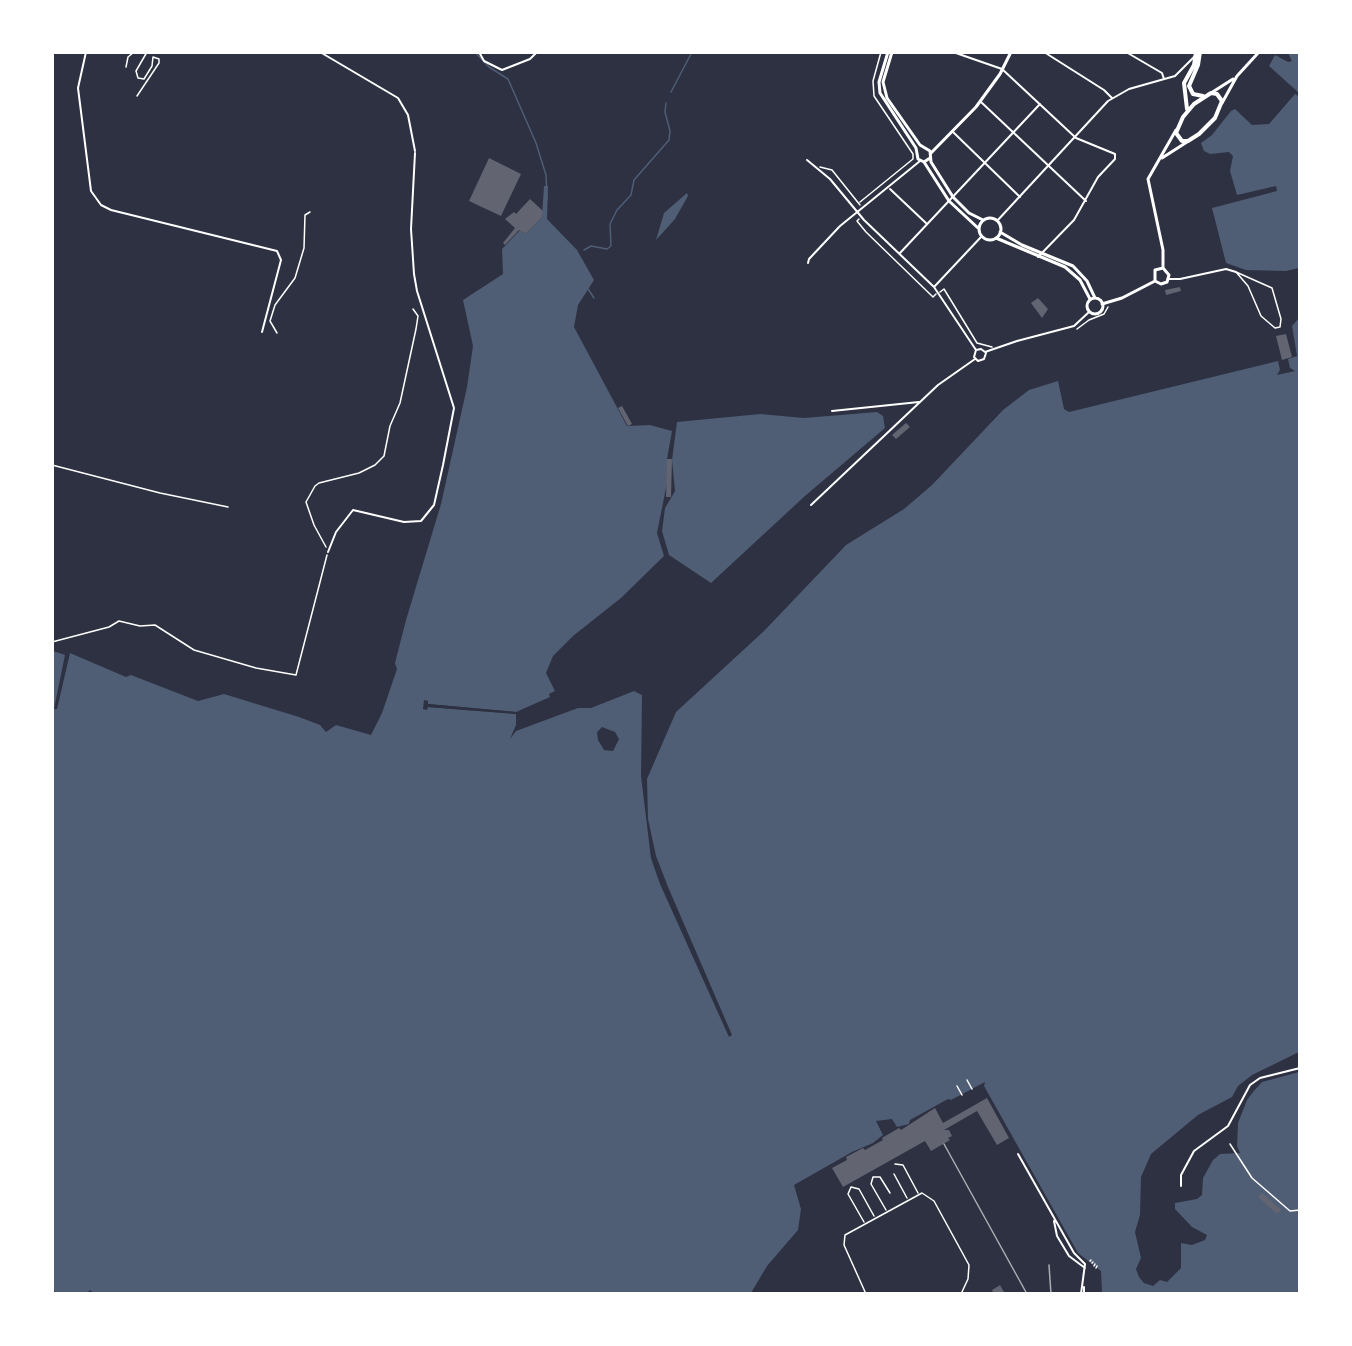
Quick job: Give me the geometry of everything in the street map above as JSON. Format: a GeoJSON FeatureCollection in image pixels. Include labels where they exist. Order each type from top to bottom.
{"type":"FeatureCollection","features":[{"type":"Feature","properties":{"kind":"main road"},"geometry":{"type":"LineString","coordinates":[[890,52],[883,82],[885,93],[923,148],[931,153]]}},
{"type":"Feature","properties":{"kind":"main road"},"geometry":{"type":"LineString","coordinates":[[890,52],[880,76],[880,93],[922,162],[951,199],[978,228],[981,237],[987,240],[996,238],[1070,270],[1084,285],[1090,299],[1087,306],[1089,312],[1098,314],[1102,309],[1102,304]]}},
{"type":"Feature","properties":{"kind":"main road"},"geometry":{"type":"LineString","coordinates":[[983,220],[971,215],[951,199],[930,158],[931,153],[980,102],[1011,52]]}},
{"type":"Feature","properties":{"kind":"main road"},"geometry":{"type":"LineString","coordinates":[[1158,161],[1208,126],[1237,76],[1259,52]]}},
{"type":"Feature","properties":{"kind":"main road"},"geometry":{"type":"LineString","coordinates":[[1197,54],[1198,65],[1189,86],[1196,95],[1219,96],[1221,105]]}},
{"type":"Feature","properties":{"kind":"main road"},"geometry":{"type":"LineString","coordinates":[[1163,268],[1163,250],[1148,188],[1150,172],[1185,113],[1188,104],[1184,83],[1197,54]]}},
{"type":"Feature","properties":{"kind":"main road"},"geometry":{"type":"LineString","coordinates":[[1185,113],[1237,76]]}},
{"type":"Feature","properties":{"kind":"main road"},"geometry":{"type":"LineString","coordinates":[[1176,129],[1178,139],[1188,141]]}},
{"type":"Feature","properties":{"kind":"main road"},"geometry":{"type":"LineString","coordinates":[[917,152],[923,148]]}},
{"type":"Feature","properties":{"kind":"main road"},"geometry":{"type":"LineString","coordinates":[[922,162],[930,158]]}},
{"type":"Feature","properties":{"kind":"main road"},"geometry":{"type":"LineString","coordinates":[[978,228],[983,220],[989,218],[997,221],[1000,232],[1015,242],[1067,262],[1078,270],[1095,298],[1102,304]]}},
{"type":"Feature","properties":{"kind":"main road"},"geometry":{"type":"LineString","coordinates":[[996,238],[1000,232]]}},
{"type":"Feature","properties":{"kind":"main road"},"geometry":{"type":"LineString","coordinates":[[1155,281],[1161,284],[1169,279],[1168,272],[1163,268]]}},
{"type":"Feature","properties":{"kind":"main road"},"geometry":{"type":"LineString","coordinates":[[1155,281],[1155,270],[1163,268]]}},
{"type":"Feature","properties":{"kind":"main road"},"geometry":{"type":"LineString","coordinates":[[1102,304],[1155,281]]}},
{"type":"Feature","properties":{"kind":"main road"},"geometry":{"type":"LineString","coordinates":[[1090,299],[1095,298]]}},
{"type":"Feature","properties":{"kind":"street"},"geometry":{"type":"LineString","coordinates":[[86,52],[78,88],[91,191],[101,205],[111,210],[277,251],[281,260],[262,332]]}},
{"type":"Feature","properties":{"kind":"street"},"geometry":{"type":"LineString","coordinates":[[320,52],[398,98],[408,116],[415,152],[411,229],[414,274],[417,291],[454,408],[434,505],[422,521],[404,522],[353,510],[336,532],[328,552]]}},
{"type":"Feature","properties":{"kind":"street"},"geometry":{"type":"LineString","coordinates":[[479,52],[484,61],[502,70],[530,58],[537,52]]}},
{"type":"Feature","properties":{"kind":"street"},"geometry":{"type":"LineString","coordinates":[[953,52],[1002,69],[1076,138],[1111,150],[1115,155],[1098,177],[1067,230],[1038,256]]}},
{"type":"Feature","properties":{"kind":"street"},"geometry":{"type":"LineString","coordinates":[[1044,52],[1104,90],[1112,98]]}},
{"type":"Feature","properties":{"kind":"street"},"geometry":{"type":"LineString","coordinates":[[1126,52],[1162,73],[1164,79]]}},
{"type":"Feature","properties":{"kind":"street"},"geometry":{"type":"LineString","coordinates":[[997,221],[1076,138],[1098,110],[1112,98],[1129,89],[1178,74],[1197,54]]}},
{"type":"Feature","properties":{"kind":"street"},"geometry":{"type":"LineString","coordinates":[[1156,71],[1157,81]]}},
{"type":"Feature","properties":{"kind":"street"},"geometry":{"type":"LineString","coordinates":[[980,102],[1086,201]]}},
{"type":"Feature","properties":{"kind":"street"},"geometry":{"type":"LineString","coordinates":[[899,254],[1040,104]]}},
{"type":"Feature","properties":{"kind":"street"},"geometry":{"type":"LineString","coordinates":[[953,132],[1020,197]]}},
{"type":"Feature","properties":{"kind":"street"},"geometry":{"type":"LineString","coordinates":[[807,160],[840,189],[861,218],[934,287],[976,350],[975,359]]}},
{"type":"Feature","properties":{"kind":"street"},"geometry":{"type":"LineString","coordinates":[[808,263],[825,241],[922,162]]}},
{"type":"Feature","properties":{"kind":"street"},"geometry":{"type":"LineString","coordinates":[[889,188],[927,224]]}},
{"type":"Feature","properties":{"kind":"street"},"geometry":{"type":"LineString","coordinates":[[934,287],[981,237]]}},
{"type":"Feature","properties":{"kind":"street"},"geometry":{"type":"LineString","coordinates":[[1169,279],[1180,279],[1226,269],[1236,272]]}},
{"type":"Feature","properties":{"kind":"street"},"geometry":{"type":"LineString","coordinates":[[976,350],[994,351],[1074,326],[1089,312]]}},
{"type":"Feature","properties":{"kind":"street"},"geometry":{"type":"LineString","coordinates":[[811,505],[946,378],[975,359],[982,360],[986,352]]}},
{"type":"Feature","properties":{"kind":"street"},"geometry":{"type":"LineString","coordinates":[[916,398],[920,402]]}},
{"type":"Feature","properties":{"kind":"street"},"geometry":{"type":"LineString","coordinates":[[832,411],[920,402]]}},
{"type":"Feature","properties":{"kind":"street"},"geometry":{"type":"LineString","coordinates":[[1181,1185],[1181,1175],[1194,1151],[1228,1126],[1250,1085],[1260,1078],[1299,1068]]}},
{"type":"Feature","properties":{"kind":"street"},"geometry":{"type":"LineString","coordinates":[[1018,1154],[1074,1253],[1085,1264],[1082,1293]]}},
{"type":"Feature","properties":{"kind":"street"},"geometry":{"type":"LineString","coordinates":[[1054,1218],[1057,1236],[1069,1256],[1085,1268]]}},
{"type":"Feature","properties":{"kind":"lane"},"geometry":{"type":"LineString","coordinates":[[1236,272],[1272,288],[1281,319],[1280,327],[1275,328],[1261,316],[1248,286],[1236,272]]}},
{"type":"Feature","properties":{"kind":"lane"},"geometry":{"type":"LineString","coordinates":[[895,1164],[903,1165],[918,1193]]}},
{"type":"Feature","properties":{"kind":"lane"},"geometry":{"type":"LineString","coordinates":[[894,1174],[907,1199]]}},
{"type":"Feature","properties":{"kind":"lane"},"geometry":{"type":"LineString","coordinates":[[886,1211],[871,1184],[873,1177],[880,1177],[890,1193]]}},
{"type":"Feature","properties":{"kind":"lane"},"geometry":{"type":"LineString","coordinates":[[864,1223],[849,1194],[851,1187],[859,1189],[874,1217]]}},
{"type":"Feature","properties":{"kind":"lane"},"geometry":{"type":"LineString","coordinates":[[866,1293],[843,1239],[848,1232],[918,1193],[926,1194],[934,1201],[965,1257],[970,1272],[961,1293]]}},
{"type":"Feature","properties":{"kind":"path"},"geometry":{"type":"LineString","coordinates":[[126,68],[128,57],[134,52]]}},
{"type":"Feature","properties":{"kind":"path"},"geometry":{"type":"LineString","coordinates":[[137,96],[159,63],[159,59],[153,57],[152,66],[144,79],[138,78],[136,71],[147,52]]}},
{"type":"Feature","properties":{"kind":"path"},"geometry":{"type":"LineString","coordinates":[[859,203],[913,159],[913,153],[874,96],[873,81],[881,52]]}},
{"type":"Feature","properties":{"kind":"path"},"geometry":{"type":"LineString","coordinates":[[818,168],[832,170],[859,203],[862,209],[861,218],[857,221],[874,240],[933,297],[944,290],[977,343],[992,345],[994,351]]}},
{"type":"Feature","properties":{"kind":"path"},"geometry":{"type":"LineString","coordinates":[[277,333],[270,321],[275,305],[295,278],[304,248],[305,215],[310,212]]}},
{"type":"Feature","properties":{"kind":"path"},"geometry":{"type":"LineString","coordinates":[[1070,331],[1091,319],[1100,317],[1113,304]]}},
{"type":"Feature","properties":{"kind":"path"},"geometry":{"type":"LineString","coordinates":[[52,642],[109,627],[119,621],[140,626],[155,625],[194,650],[256,668],[296,675],[328,552],[306,502],[315,486],[320,483],[359,473],[375,465],[384,456],[390,426],[400,403],[416,329],[418,316],[413,309]]}},
{"type":"Feature","properties":{"kind":"path"},"geometry":{"type":"LineString","coordinates":[[52,465],[160,493],[228,507]]}},
{"type":"Feature","properties":{"kind":"path"},"geometry":{"type":"LineString","coordinates":[[967,1080],[972,1089]]}},
{"type":"Feature","properties":{"kind":"path"},"geometry":{"type":"LineString","coordinates":[[957,1086],[962,1095]]}},
{"type":"Feature","properties":{"kind":"path"},"geometry":{"type":"LineString","coordinates":[[1230,1144],[1252,1178],[1290,1211],[1299,1210]]}},
{"type":"Feature","properties":{"kind":"water"},"geometry":{"type":"Polygon","coordinates":[[[1288,53],[1299,53],[1299,93],[1269,66],[1275,55],[1288,62],[1292,61],[1288,53]]]}},
{"type":"Feature","properties":{"kind":"water"},"geometry":{"type":"Polygon","coordinates":[[[1295,94],[1300,97],[1299,268],[1286,271],[1246,270],[1226,263],[1212,208],[1277,191],[1276,186],[1237,195],[1230,171],[1233,156],[1229,152],[1210,154],[1204,151],[1201,143],[1212,135],[1235,109],[1252,125],[1269,124],[1295,94]]]}},
{"type":"Feature","properties":{"kind":"water"},"geometry":{"type":"Polygon","coordinates":[[[544,186],[548,186],[547,219],[577,250],[594,280],[578,305],[574,327],[627,426],[650,425],[672,431],[667,459],[667,483],[657,533],[664,556],[621,598],[573,636],[553,656],[546,673],[555,691],[549,694],[550,697],[516,712],[428,704],[428,707],[516,714],[516,725],[510,739],[516,731],[578,708],[591,708],[634,691],[642,695],[641,776],[651,858],[660,884],[729,1037],[732,1035],[656,856],[648,819],[647,779],[676,712],[764,631],[846,545],[904,509],[932,485],[1003,410],[1029,390],[1058,381],[1064,409],[1069,412],[1278,361],[1280,370],[1277,375],[1295,371],[1290,368],[1288,359],[1297,356],[1292,326],[1299,318],[1299,1052],[1252,1075],[1238,1086],[1232,1097],[1198,1115],[1151,1154],[1141,1177],[1140,1215],[1135,1232],[1141,1258],[1136,1269],[1139,1277],[1144,1283],[1153,1286],[1160,1280],[1167,1282],[1181,1268],[1181,1243],[1192,1245],[1205,1240],[1207,1235],[1192,1227],[1175,1209],[1175,1203],[1197,1199],[1202,1195],[1203,1178],[1213,1160],[1220,1154],[1240,1153],[1237,1146],[1238,1123],[1247,1100],[1262,1082],[1299,1072],[1299,1293],[1102,1293],[1101,1271],[1078,1253],[984,1086],[985,1082],[910,1120],[909,1124],[897,1127],[892,1119],[876,1121],[883,1135],[873,1143],[852,1152],[794,1185],[801,1209],[798,1230],[767,1266],[751,1293],[95,1294],[90,1290],[87,1293],[58,1294],[53,1290],[53,651],[65,655],[54,709],[57,709],[70,653],[126,677],[131,675],[198,701],[224,694],[299,717],[320,725],[326,732],[336,725],[371,735],[382,713],[397,669],[395,663],[441,504],[467,387],[473,346],[463,300],[503,274],[502,249],[520,230],[526,234],[542,217],[544,186]],[[602,727],[597,732],[598,740],[604,750],[613,751],[619,739],[615,732],[602,727]]]}},
{"type":"Feature","properties":{"kind":"water"},"geometry":{"type":"Polygon","coordinates":[[[687,193],[688,196],[675,219],[656,240],[664,213],[687,193]]]}},
{"type":"Feature","properties":{"kind":"water"},"geometry":{"type":"Polygon","coordinates":[[[877,412],[883,416],[885,428],[805,496],[711,583],[669,555],[662,531],[665,508],[675,491],[672,460],[677,422],[760,414],[804,418],[877,412]]]}},
{"type":"Feature","properties":{"kind":"pier"},"geometry":{"type":"Polygon","coordinates":[[[424,700],[428,701],[428,704],[519,714],[428,707],[427,710],[423,709],[424,700]]]}},
{"type":"Feature","properties":{"kind":"building"},"geometry":{"type":"Polygon","coordinates":[[[489,158],[521,174],[501,216],[469,201],[489,158]]]}},
{"type":"Feature","properties":{"kind":"building"},"geometry":{"type":"Polygon","coordinates":[[[530,199],[543,211],[542,217],[526,234],[519,230],[505,245],[503,243],[515,228],[505,219],[514,212],[516,214],[530,199]]]}},
{"type":"Feature","properties":{"kind":"building"},"geometry":{"type":"Polygon","coordinates":[[[1180,287],[1181,291],[1166,295],[1165,290],[1180,287]]]}},
{"type":"Feature","properties":{"kind":"building"},"geometry":{"type":"Polygon","coordinates":[[[1038,298],[1048,309],[1042,318],[1031,303],[1038,298]]]}},
{"type":"Feature","properties":{"kind":"building"},"geometry":{"type":"Polygon","coordinates":[[[1286,334],[1292,357],[1282,360],[1276,336],[1286,334]]]}},
{"type":"Feature","properties":{"kind":"building"},"geometry":{"type":"Polygon","coordinates":[[[622,406],[632,424],[628,426],[618,408],[622,406]]]}},
{"type":"Feature","properties":{"kind":"building"},"geometry":{"type":"Polygon","coordinates":[[[906,423],[910,427],[896,439],[892,435],[906,423]]]}},
{"type":"Feature","properties":{"kind":"building"},"geometry":{"type":"Polygon","coordinates":[[[667,459],[672,459],[671,497],[666,497],[667,459]]]}},
{"type":"Feature","properties":{"kind":"building"},"geometry":{"type":"Polygon","coordinates":[[[987,1098],[1009,1138],[997,1145],[977,1111],[944,1130],[949,1130],[952,1136],[948,1138],[950,1140],[931,1151],[925,1141],[843,1187],[832,1168],[847,1160],[846,1157],[863,1148],[865,1150],[935,1108],[943,1123],[987,1098]]]}},
{"type":"Feature","properties":{"kind":"building"},"geometry":{"type":"Polygon","coordinates":[[[1262,1193],[1281,1210],[1277,1214],[1258,1197],[1262,1193]]]}},
{"type":"Feature","properties":{"kind":"building"},"geometry":{"type":"Polygon","coordinates":[[[1000,1285],[1004,1292],[994,1294],[992,1290],[1000,1285]]]}},
{"type":"Feature","properties":{"kind":"waterway"},"geometry":{"type":"LineString","coordinates":[[475,52],[489,67],[508,79],[536,143],[546,175],[547,199]]}},
{"type":"Feature","properties":{"kind":"waterway"},"geometry":{"type":"LineString","coordinates":[[671,92],[692,52]]}},
{"type":"Feature","properties":{"kind":"waterway"},"geometry":{"type":"LineString","coordinates":[[584,250],[591,246],[607,249],[611,246],[610,224],[617,210],[631,195],[634,180],[669,140],[666,103]]}},
{"type":"Feature","properties":{"kind":"waterway"},"geometry":{"type":"LineString","coordinates":[[588,289],[594,298]]}},
{"type":"Feature","properties":{"kind":"railway"},"geometry":{"type":"LineString","coordinates":[[944,1144],[1027,1294]]}},
{"type":"Feature","properties":{"kind":"railway"},"geometry":{"type":"LineString","coordinates":[[1049,1265],[1051,1294]]}}]}
